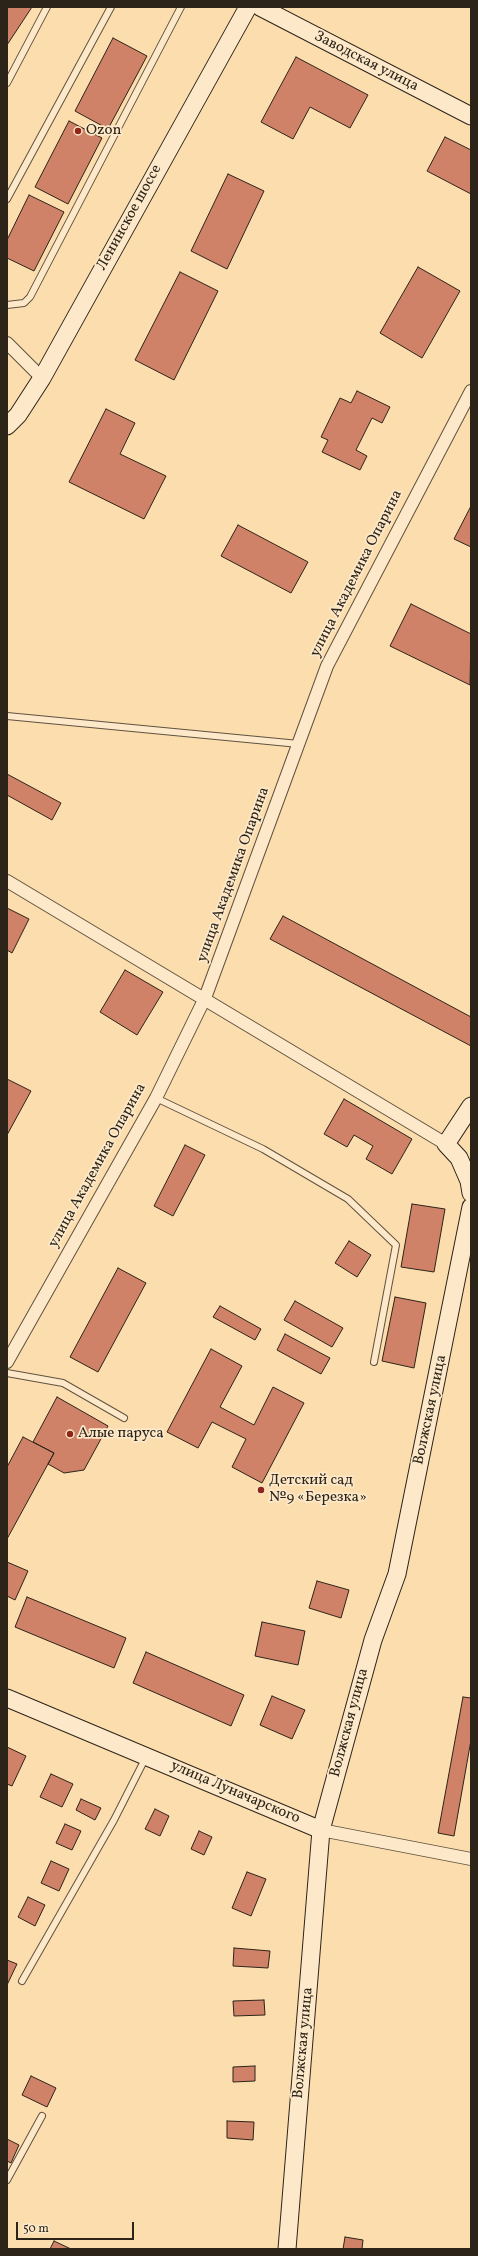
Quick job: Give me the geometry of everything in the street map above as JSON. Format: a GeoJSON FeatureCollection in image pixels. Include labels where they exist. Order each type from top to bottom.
{"type":"FeatureCollection","features":[{"type":"Feature","properties":{"kind":"street","name":"Ленинское шоссе"},"geometry":{"type":"LineString","coordinates":[[7,426],[18,415],[42,378],[248,7]]}},
{"type":"Feature","properties":{"kind":"street","name":"Заводская улица"},"geometry":{"type":"LineString","coordinates":[[260,7],[471,116]]}},
{"type":"Feature","properties":{"kind":"street"},"geometry":{"type":"LineString","coordinates":[[7,343],[42,378]]}},
{"type":"Feature","properties":{"kind":"street","name":"улица Академика Опарина"},"geometry":{"type":"LineString","coordinates":[[7,1362],[156,1098],[205,998],[327,666],[471,391]]}},
{"type":"Feature","properties":{"kind":"street"},"geometry":{"type":"LineString","coordinates":[[7,880],[446,1144],[459,1158],[469,1181],[471,1193]]}},
{"type":"Feature","properties":{"kind":"street"},"geometry":{"type":"LineString","coordinates":[[446,1144],[471,1106]]}},
{"type":"Feature","properties":{"kind":"street","name":"Волжская улица"},"geometry":{"type":"LineString","coordinates":[[287,2249],[321,1830],[373,1640],[396,1574],[471,1207]]}},
{"type":"Feature","properties":{"kind":"street","name":"улица Луначарского"},"geometry":{"type":"LineString","coordinates":[[7,1698],[321,1830],[471,1859]]}},
{"type":"Feature","properties":{"kind":"lane"},"geometry":{"type":"LineString","coordinates":[[7,83],[47,7]]}},
{"type":"Feature","properties":{"kind":"lane"},"geometry":{"type":"LineString","coordinates":[[7,199],[111,7]]}},
{"type":"Feature","properties":{"kind":"lane"},"geometry":{"type":"LineString","coordinates":[[7,305],[24,303],[30,297],[181,7]]}},
{"type":"Feature","properties":{"kind":"lane"},"geometry":{"type":"LineString","coordinates":[[7,716],[299,744]]}},
{"type":"Feature","properties":{"kind":"lane"},"geometry":{"type":"LineString","coordinates":[[156,1098],[263,1149],[348,1199],[396,1245],[374,1362]]}},
{"type":"Feature","properties":{"kind":"lane"},"geometry":{"type":"LineString","coordinates":[[7,1373],[63,1383],[124,1418]]}},
{"type":"Feature","properties":{"kind":"lane"},"geometry":{"type":"LineString","coordinates":[[22,1981],[114,1820],[147,1756]]}},
{"type":"Feature","properties":{"kind":"lane"},"geometry":{"type":"LineString","coordinates":[[7,2180],[42,2116]]}},
{"type":"Feature","properties":{"kind":"building"},"geometry":{"type":"Polygon","coordinates":[[[7,7],[32,7],[7,45],[7,7]]]}},
{"type":"Feature","properties":{"kind":"building"},"geometry":{"type":"Polygon","coordinates":[[[113,38],[147,56],[108,129],[75,111],[113,38]]]}},
{"type":"Feature","properties":{"kind":"building"},"geometry":{"type":"Polygon","coordinates":[[[296,57],[368,95],[350,128],[310,107],[293,139],[261,122],[296,57]]]}},
{"type":"Feature","properties":{"kind":"building"},"geometry":{"type":"Polygon","coordinates":[[[69,121],[102,138],[68,204],[35,187],[69,121]]]}},
{"type":"Feature","properties":{"kind":"building"},"geometry":{"type":"Polygon","coordinates":[[[445,137],[471,150],[471,194],[427,171],[445,137]]]}},
{"type":"Feature","properties":{"kind":"building"},"geometry":{"type":"Polygon","coordinates":[[[228,174],[264,191],[227,269],[191,251],[228,174]]]}},
{"type":"Feature","properties":{"kind":"building"},"geometry":{"type":"Polygon","coordinates":[[[29,195],[64,212],[34,271],[7,258],[7,240],[29,195]]]}},
{"type":"Feature","properties":{"kind":"building"},"geometry":{"type":"Polygon","coordinates":[[[418,267],[460,291],[422,358],[380,333],[418,267]]]}},
{"type":"Feature","properties":{"kind":"building"},"geometry":{"type":"Polygon","coordinates":[[[180,272],[218,291],[174,380],[135,360],[180,272]]]}},
{"type":"Feature","properties":{"kind":"building"},"geometry":{"type":"Polygon","coordinates":[[[357,391],[390,407],[382,423],[372,418],[356,450],[367,456],[360,470],[322,452],[328,440],[321,437],[340,398],[351,403],[357,391]]]}},
{"type":"Feature","properties":{"kind":"building"},"geometry":{"type":"Polygon","coordinates":[[[106,409],[135,423],[120,454],[166,476],[144,519],[69,482],[106,409]]]}},
{"type":"Feature","properties":{"kind":"building"},"geometry":{"type":"Polygon","coordinates":[[[471,506],[471,547],[454,539],[471,506]]]}},
{"type":"Feature","properties":{"kind":"building"},"geometry":{"type":"Polygon","coordinates":[[[238,525],[308,562],[291,593],[221,556],[238,525]]]}},
{"type":"Feature","properties":{"kind":"building"},"geometry":{"type":"Polygon","coordinates":[[[411,604],[471,634],[470,685],[390,646],[411,604]]]}},
{"type":"Feature","properties":{"kind":"building"},"geometry":{"type":"Polygon","coordinates":[[[7,774],[61,803],[52,820],[7,795],[7,774]]]}},
{"type":"Feature","properties":{"kind":"building"},"geometry":{"type":"Polygon","coordinates":[[[7,908],[29,919],[12,953],[7,950],[7,908]]]}},
{"type":"Feature","properties":{"kind":"building"},"geometry":{"type":"Polygon","coordinates":[[[283,916],[471,1017],[471,1046],[270,939],[283,916]]]}},
{"type":"Feature","properties":{"kind":"building"},"geometry":{"type":"Polygon","coordinates":[[[125,970],[163,992],[137,1035],[100,1012],[125,970]]]}},
{"type":"Feature","properties":{"kind":"building"},"geometry":{"type":"Polygon","coordinates":[[[7,1079],[31,1091],[7,1135],[7,1079]]]}},
{"type":"Feature","properties":{"kind":"building"},"geometry":{"type":"Polygon","coordinates":[[[344,1099],[412,1139],[392,1174],[366,1159],[373,1146],[354,1135],[347,1147],[324,1134],[344,1099]]]}},
{"type":"Feature","properties":{"kind":"building"},"geometry":{"type":"Polygon","coordinates":[[[185,1145],[205,1155],[173,1216],[154,1206],[185,1145]]]}},
{"type":"Feature","properties":{"kind":"building"},"geometry":{"type":"Polygon","coordinates":[[[412,1204],[445,1209],[434,1272],[401,1267],[412,1204]]]}},
{"type":"Feature","properties":{"kind":"building"},"geometry":{"type":"Polygon","coordinates":[[[349,1241],[371,1255],[357,1277],[335,1263],[349,1241]]]}},
{"type":"Feature","properties":{"kind":"building"},"geometry":{"type":"Polygon","coordinates":[[[118,1268],[146,1283],[98,1372],[70,1357],[118,1268]]]}},
{"type":"Feature","properties":{"kind":"building"},"geometry":{"type":"Polygon","coordinates":[[[395,1297],[426,1303],[414,1368],[382,1361],[395,1297]]]}},
{"type":"Feature","properties":{"kind":"building"},"geometry":{"type":"Polygon","coordinates":[[[295,1301],[343,1328],[332,1347],[284,1320],[295,1301]]]}},
{"type":"Feature","properties":{"kind":"building"},"geometry":{"type":"Polygon","coordinates":[[[220,1306],[261,1329],[255,1340],[213,1317],[220,1306]]]}},
{"type":"Feature","properties":{"kind":"building"},"geometry":{"type":"Polygon","coordinates":[[[285,1334],[330,1358],[321,1374],[277,1350],[285,1334]]]}},
{"type":"Feature","properties":{"kind":"building"},"geometry":{"type":"Polygon","coordinates":[[[211,1349],[242,1366],[220,1407],[254,1425],[273,1387],[304,1403],[262,1483],[232,1467],[246,1439],[212,1422],[198,1448],[167,1432],[211,1349]]]}},
{"type":"Feature","properties":{"kind":"building","name":"Алые паруса"},"geometry":{"type":"Polygon","coordinates":[[[57,1397],[108,1426],[84,1470],[64,1473],[48,1464],[54,1453],[33,1442],[57,1397]]]}},
{"type":"Feature","properties":{"kind":"building"},"geometry":{"type":"Polygon","coordinates":[[[23,1437],[54,1453],[7,1539],[7,1467],[23,1437]]]}},
{"type":"Feature","properties":{"kind":"building"},"geometry":{"type":"Polygon","coordinates":[[[7,1562],[28,1571],[15,1600],[7,1596],[7,1562]]]}},
{"type":"Feature","properties":{"kind":"building"},"geometry":{"type":"Polygon","coordinates":[[[317,1581],[349,1590],[341,1618],[309,1608],[317,1581]]]}},
{"type":"Feature","properties":{"kind":"building"},"geometry":{"type":"Polygon","coordinates":[[[27,1597],[126,1638],[114,1668],[15,1627],[27,1597]]]}},
{"type":"Feature","properties":{"kind":"building"},"geometry":{"type":"Polygon","coordinates":[[[262,1622],[305,1631],[298,1665],[255,1656],[262,1622]]]}},
{"type":"Feature","properties":{"kind":"building"},"geometry":{"type":"Polygon","coordinates":[[[146,1652],[244,1695],[231,1726],[133,1683],[146,1652]]]}},
{"type":"Feature","properties":{"kind":"building"},"geometry":{"type":"Polygon","coordinates":[[[272,1696],[305,1710],[292,1739],[260,1725],[272,1696]]]}},
{"type":"Feature","properties":{"kind":"building"},"geometry":{"type":"Polygon","coordinates":[[[463,1697],[471,1698],[471,1740],[454,1836],[438,1833],[463,1697]]]}},
{"type":"Feature","properties":{"kind":"building"},"geometry":{"type":"Polygon","coordinates":[[[7,1747],[26,1756],[12,1786],[7,1784],[7,1747]]]}},
{"type":"Feature","properties":{"kind":"building"},"geometry":{"type":"Polygon","coordinates":[[[51,1774],[73,1784],[62,1807],[40,1797],[51,1774]]]}},
{"type":"Feature","properties":{"kind":"building"},"geometry":{"type":"Polygon","coordinates":[[[81,1799],[101,1808],[95,1820],[76,1810],[81,1799]]]}},
{"type":"Feature","properties":{"kind":"building"},"geometry":{"type":"Polygon","coordinates":[[[155,1809],[169,1816],[160,1836],[145,1829],[155,1809]]]}},
{"type":"Feature","properties":{"kind":"building"},"geometry":{"type":"Polygon","coordinates":[[[65,1824],[81,1831],[72,1850],[56,1843],[65,1824]]]}},
{"type":"Feature","properties":{"kind":"building"},"geometry":{"type":"Polygon","coordinates":[[[199,1831],[212,1837],[204,1855],[191,1849],[199,1831]]]}},
{"type":"Feature","properties":{"kind":"building"},"geometry":{"type":"Polygon","coordinates":[[[51,1861],[69,1869],[59,1891],[41,1883],[51,1861]]]}},
{"type":"Feature","properties":{"kind":"building"},"geometry":{"type":"Polygon","coordinates":[[[247,1872],[266,1879],[251,1916],[232,1908],[247,1872]]]}},
{"type":"Feature","properties":{"kind":"building"},"geometry":{"type":"Polygon","coordinates":[[[28,1897],[45,1905],[35,1926],[18,1917],[28,1897]]]}},
{"type":"Feature","properties":{"kind":"building"},"geometry":{"type":"Polygon","coordinates":[[[234,1948],[270,1951],[268,1968],[233,1966],[234,1948]]]}},
{"type":"Feature","properties":{"kind":"building"},"geometry":{"type":"Polygon","coordinates":[[[7,1960],[17,1964],[7,1985],[7,1960]]]}},
{"type":"Feature","properties":{"kind":"building"},"geometry":{"type":"Polygon","coordinates":[[[264,2000],[265,2015],[234,2016],[233,2001],[264,2000]]]}},
{"type":"Feature","properties":{"kind":"building"},"geometry":{"type":"Polygon","coordinates":[[[255,2066],[255,2081],[233,2082],[233,2067],[255,2066]]]}},
{"type":"Feature","properties":{"kind":"building"},"geometry":{"type":"Polygon","coordinates":[[[31,2076],[56,2088],[47,2107],[22,2095],[31,2076]]]}},
{"type":"Feature","properties":{"kind":"building"},"geometry":{"type":"Polygon","coordinates":[[[227,2121],[254,2122],[253,2140],[227,2138],[227,2121]]]}},
{"type":"Feature","properties":{"kind":"building"},"geometry":{"type":"Polygon","coordinates":[[[7,2139],[19,2145],[11,2163],[7,2161],[7,2139]]]}},
{"type":"Feature","properties":{"kind":"building"},"geometry":{"type":"Polygon","coordinates":[[[345,2237],[363,2240],[362,2249],[343,2249],[345,2237]]]}},
{"type":"Feature","properties":{"kind":"building"},"geometry":{"type":"Polygon","coordinates":[[[54,2241],[71,2249],[50,2249],[54,2241]]]}},
{"type":"Feature","properties":{"kind":"place","name":"Ozon"},"geometry":{"type":"Point","coordinates":[78,131]}},
{"type":"Feature","properties":{"kind":"place","name":"Алые паруса"},"geometry":{"type":"Point","coordinates":[70,1434]}},
{"type":"Feature","properties":{"kind":"place","name":"Детский сад №9 «Березка»"},"geometry":{"type":"Point","coordinates":[261,1490]}}]}
